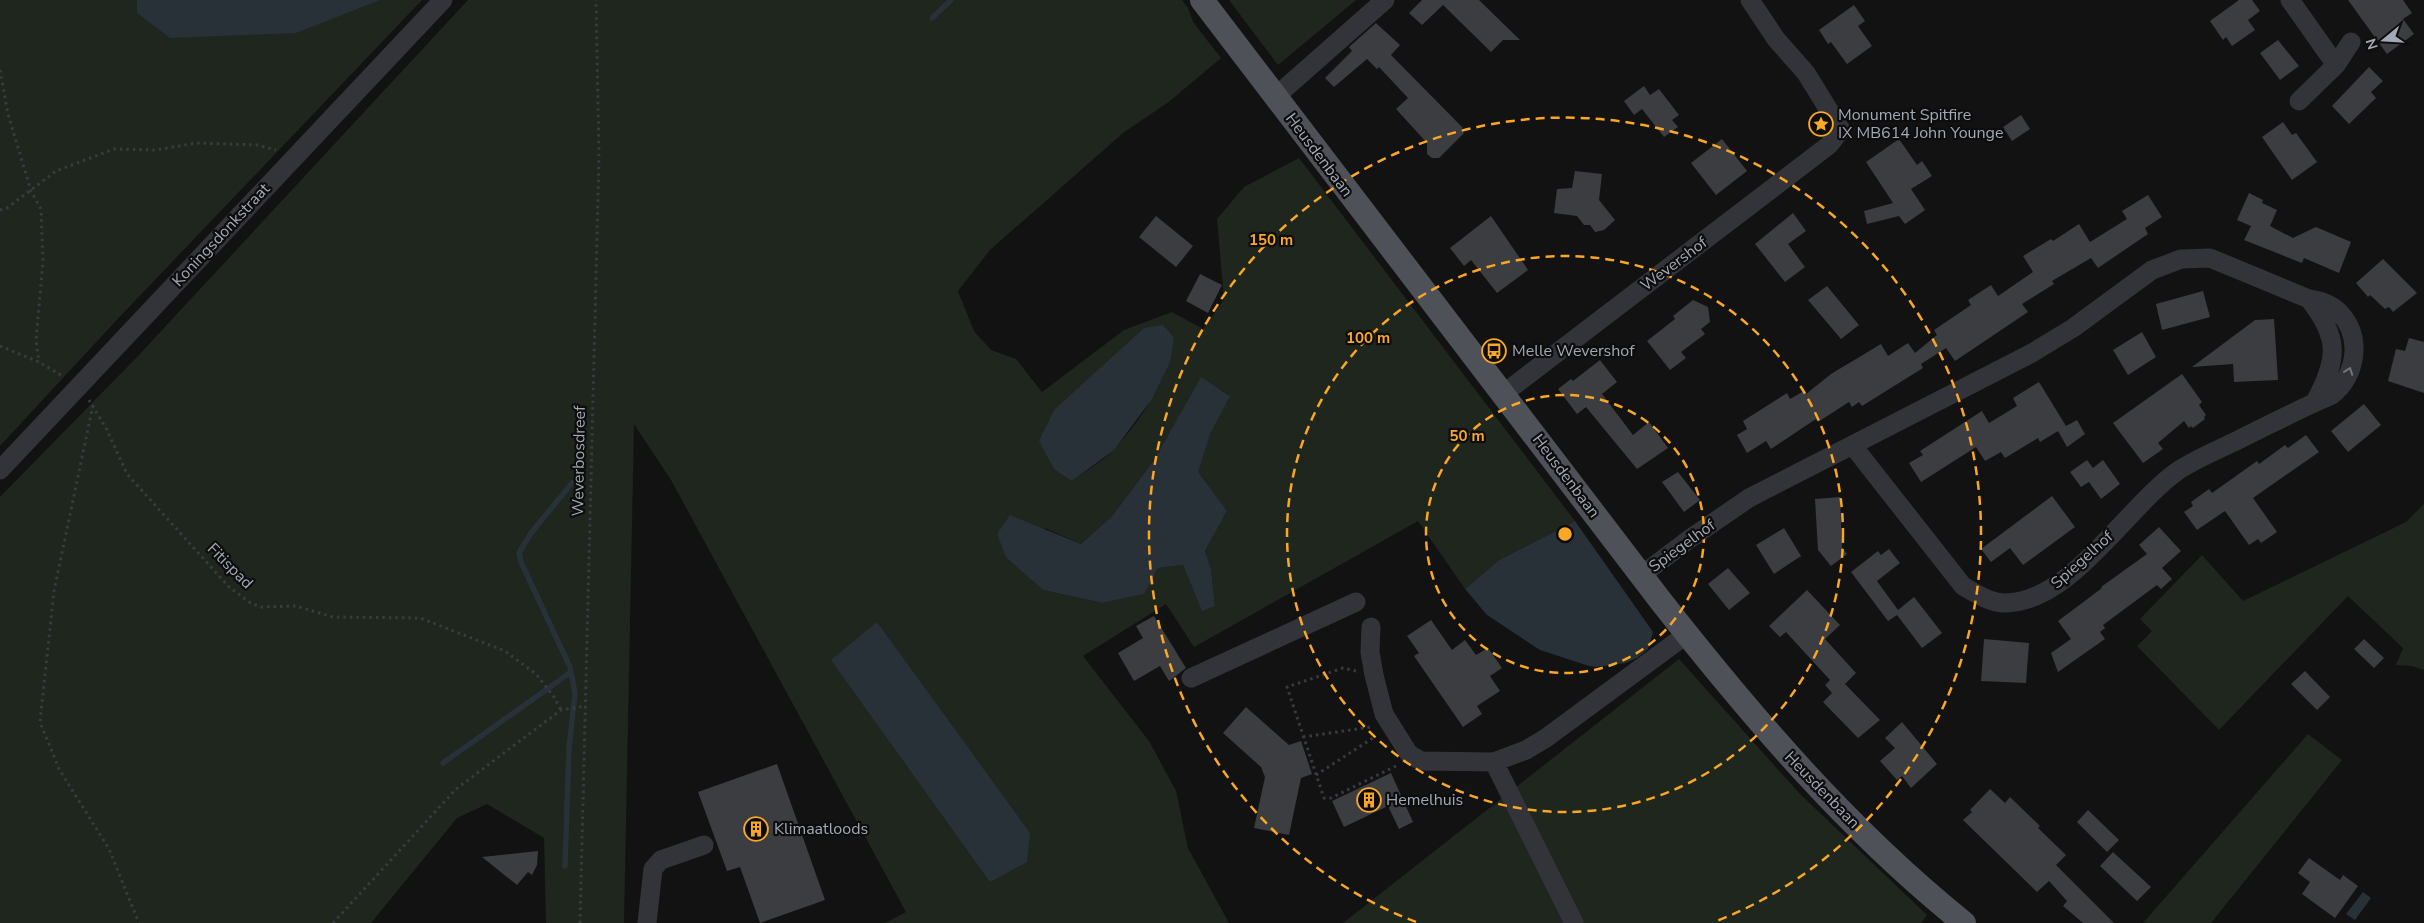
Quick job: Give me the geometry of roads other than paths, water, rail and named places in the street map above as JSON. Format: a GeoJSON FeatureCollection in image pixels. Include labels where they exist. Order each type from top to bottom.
{"type":"FeatureCollection","features":[{"type":"Feature","properties":{"kind":"main road","name":"Heusdenbaan"},"geometry":{"type":"LineString","coordinates":[[1202,0],[1687,634],[1773,739],[1855,824],[1964,923]]}},
{"type":"Feature","properties":{"kind":"street","name":"Koningsdonkstraat"},"geometry":{"type":"LineString","coordinates":[[0,470],[443,0]]}},
{"type":"Feature","properties":{"kind":"street"},"geometry":{"type":"LineString","coordinates":[[1275,97],[1385,0]]}},
{"type":"Feature","properties":{"kind":"street","name":"Wevershof"},"geometry":{"type":"LineString","coordinates":[[1503,394],[1829,145],[1841,130],[1806,73],[1776,39],[1750,0]]}},
{"type":"Feature","properties":{"kind":"street"},"geometry":{"type":"LineString","coordinates":[[2290,0],[2336,64]]}},
{"type":"Feature","properties":{"kind":"street"},"geometry":{"type":"LineString","coordinates":[[2299,101],[2336,64],[2351,42]]}},
{"type":"Feature","properties":{"kind":"street","name":"Spiegelhof"},"geometry":{"type":"LineString","coordinates":[[1642,575],[1688,540],[1750,498],[2032,353],[2073,328],[2152,270],[2181,259],[2210,258],[2309,299],[2330,331],[2333,345],[2332,366],[2315,402],[2179,470],[2155,490],[2066,578],[2046,592],[2022,601],[2003,603],[1980,596],[1963,586],[1853,446]]}},
{"type":"Feature","properties":{"kind":"street"},"geometry":{"type":"LineString","coordinates":[[1191,678],[1356,602]]}},
{"type":"Feature","properties":{"kind":"street"},"geometry":{"type":"LineString","coordinates":[[1371,627],[1370,652],[1384,714],[1409,754],[1421,761],[1494,762],[1526,750],[1546,738],[1687,634]]}},
{"type":"Feature","properties":{"kind":"street"},"geometry":{"type":"LineString","coordinates":[[1494,762],[1574,923]]}},
{"type":"Feature","properties":{"kind":"street"},"geometry":{"type":"LineString","coordinates":[[647,923],[653,869],[660,860],[704,845]]}},
{"type":"Feature","properties":{"kind":"waterway"},"geometry":{"type":"LineString","coordinates":[[932,18],[951,0]]}},
{"type":"Feature","properties":{"kind":"waterway"},"geometry":{"type":"LineString","coordinates":[[565,866],[569,748],[575,693],[570,667],[521,562],[519,553],[531,533],[572,483]]}},
{"type":"Feature","properties":{"kind":"waterway"},"geometry":{"type":"LineString","coordinates":[[443,763],[571,672]]}},
{"type":"Feature","properties":{"kind":"place","name":"Monument Spitfire IX MB614 John Younge"},"geometry":{"type":"Point","coordinates":[1821,124]}},
{"type":"Feature","properties":{"kind":"place","name":"Melle Wevershof"},"geometry":{"type":"Point","coordinates":[1494,351]}},
{"type":"Feature","properties":{"kind":"place","name":"Hemelhuis"},"geometry":{"type":"Point","coordinates":[1369,800]}},
{"type":"Feature","properties":{"kind":"place","name":"Klimaatloods"},"geometry":{"type":"Point","coordinates":[756,829]}}]}
